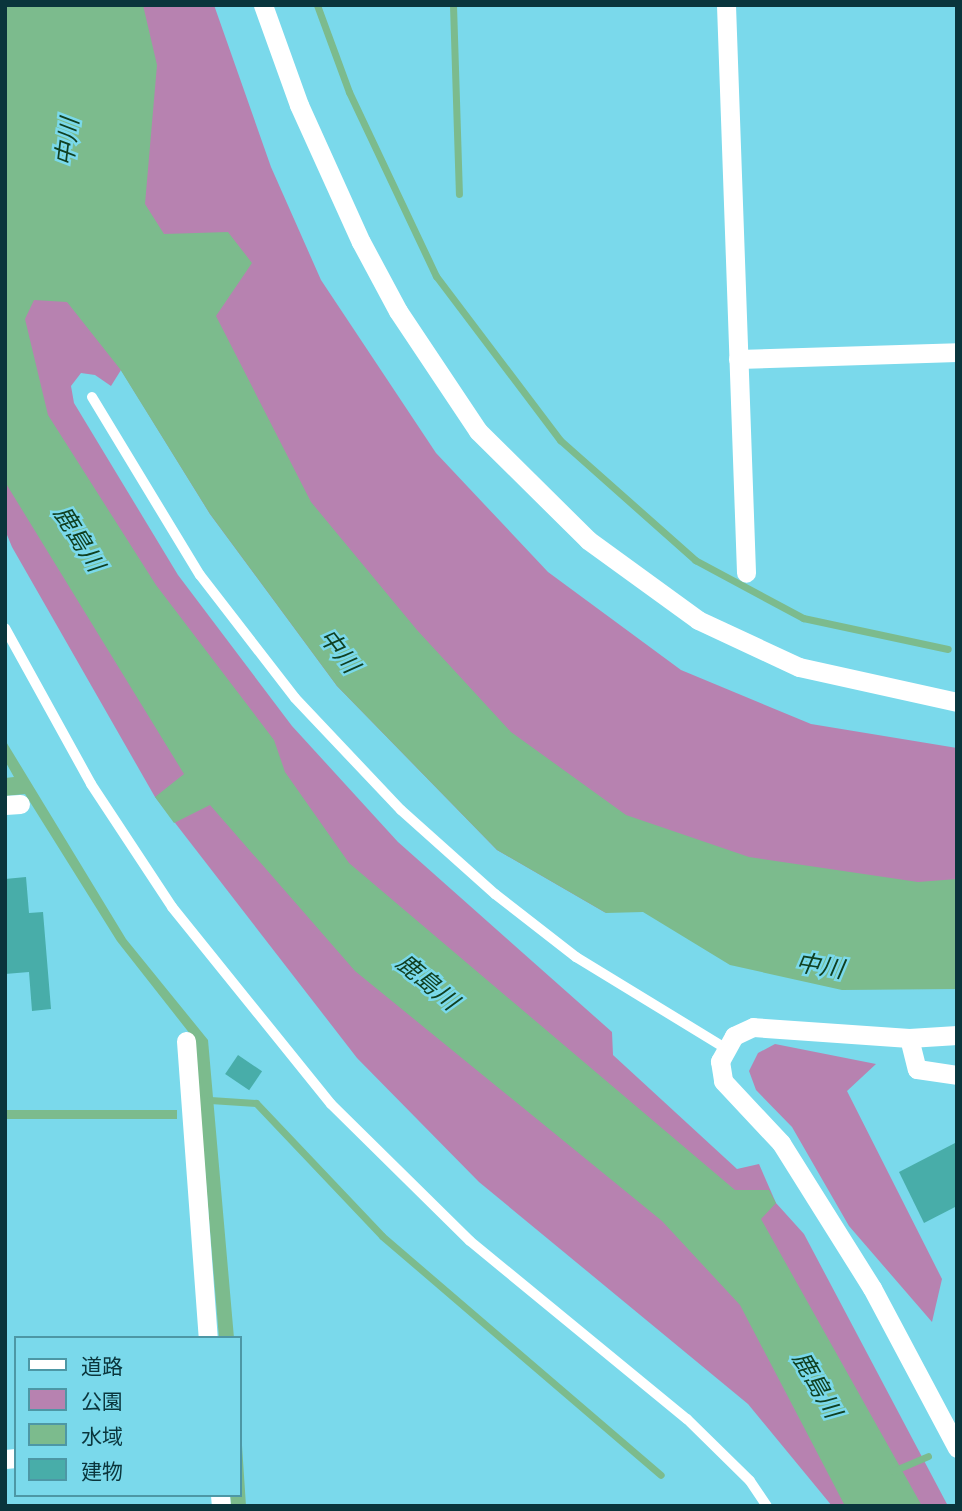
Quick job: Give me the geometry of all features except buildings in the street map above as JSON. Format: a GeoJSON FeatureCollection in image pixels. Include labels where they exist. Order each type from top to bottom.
{"type":"FeatureCollection","features":[{"type":"Feature","properties":{"kind":"street"},"geometry":{"type":"LineString","coordinates":[[263,5],[299,105],[361,242],[398,311],[478,431],[588,540],[698,620],[799,667],[957,702]]}},
{"type":"Feature","properties":{"kind":"street"},"geometry":{"type":"LineString","coordinates":[[726,5],[746,573]]}},
{"type":"Feature","properties":{"kind":"street"},"geometry":{"type":"LineString","coordinates":[[738,359],[957,352]]}},
{"type":"Feature","properties":{"kind":"street"},"geometry":{"type":"LineString","coordinates":[[957,1034],[909,1038],[753,1027],[734,1036],[720,1061],[723,1081],[781,1143],[872,1288],[957,1448]]}},
{"type":"Feature","properties":{"kind":"street"},"geometry":{"type":"LineString","coordinates":[[909,1038],[917,1069],[957,1075]]}},
{"type":"Feature","properties":{"kind":"street"},"geometry":{"type":"LineString","coordinates":[[186,1041],[208,1336]]}},
{"type":"Feature","properties":{"kind":"lane"},"geometry":{"type":"LineString","coordinates":[[92,397],[200,575],[295,698],[401,810],[495,894],[576,957],[727,1049]]}},
{"type":"Feature","properties":{"kind":"lane"},"geometry":{"type":"LineString","coordinates":[[5,628],[91,784],[172,907],[331,1104],[470,1241],[687,1419],[750,1481],[767,1506]]}},
{"type":"Feature","properties":{"kind":"green space"},"geometry":{"type":"Polygon","coordinates":[[[5,5],[37,175],[606,913],[497,850],[337,686],[210,514],[121,370],[111,386],[95,375],[81,373],[71,386],[74,403],[178,575],[292,726],[398,842],[612,1032],[613,1055],[737,1169],[759,1164],[776,1203],[804,1234],[948,1506],[900,1506],[746,1234],[344,889],[13,398],[5,5]]]}},
{"type":"Feature","properties":{"kind":"green space"},"geometry":{"type":"Polygon","coordinates":[[[100,5],[214,5],[271,167],[321,280],[436,453],[548,572],[681,670],[811,724],[957,748],[957,941],[616,863],[145,315],[100,5]]]}},
{"type":"Feature","properties":{"kind":"green space"},"geometry":{"type":"Polygon","coordinates":[[[5,457],[199,746],[757,1301],[868,1506],[832,1506],[748,1404],[479,1182],[357,1058],[155,797],[12,547],[5,530],[5,457]]]}},
{"type":"Feature","properties":{"kind":"green space"},"geometry":{"type":"Polygon","coordinates":[[[775,1044],[876,1064],[847,1091],[942,1279],[932,1322],[849,1226],[792,1127],[756,1090],[749,1071],[758,1053],[775,1044]]]}},
{"type":"Feature","properties":{"kind":"water"},"geometry":{"type":"Polygon","coordinates":[[[5,5],[143,5],[157,65],[145,204],[164,234],[228,232],[252,263],[216,316],[311,502],[417,630],[511,732],[626,815],[749,857],[918,882],[957,879],[957,989],[842,990],[730,965],[643,912],[606,913],[497,850],[337,686],[210,514],[120,369],[67,302],[34,300],[25,319],[48,415],[156,585],[274,740],[285,772],[349,863],[735,1190],[769,1190],[776,1203],[761,1219],[922,1506],[845,1506],[740,1305],[662,1221],[355,971],[210,805],[174,823],[155,797],[184,774],[5,482],[5,5]]]}},
{"type":"Feature","properties":{"kind":"water"},"geometry":{"type":"Polygon","coordinates":[[[5,740],[126,939],[208,1040],[234,1336],[219,1336],[194,1039],[117,941],[25,794],[5,796],[5,778],[14,777],[5,761],[5,740]]]}},
{"type":"Feature","properties":{"kind":"water"},"geometry":{"type":"Polygon","coordinates":[[[5,1110],[177,1110],[177,1119],[5,1119],[5,1110]]]}},
{"type":"Feature","properties":{"kind":"water"},"geometry":{"type":"Polygon","coordinates":[[[242,1445],[246,1506],[231,1506],[230,1497],[242,1497],[242,1445]]]}},
{"type":"Feature","properties":{"kind":"waterway"},"geometry":{"type":"LineString","coordinates":[[317,5],[349,92],[436,276],[560,440],[695,560],[803,618],[948,649]]}},
{"type":"Feature","properties":{"kind":"waterway"},"geometry":{"type":"LineString","coordinates":[[453,5],[459,194]]}},
{"type":"Feature","properties":{"kind":"waterway"},"geometry":{"type":"LineString","coordinates":[[210,1100],[256,1103],[382,1236],[661,1475]]}},
{"type":"Feature","properties":{"kind":"waterway"},"geometry":{"type":"LineString","coordinates":[[893,1471],[928,1456]]}},
{"type":"Feature","properties":{"kind":"water label","name":"中川"},"geometry":{"type":"Point","coordinates":[66,142]}},
{"type":"Feature","properties":{"kind":"water label","name":"鹿島川"},"geometry":{"type":"Point","coordinates":[80,538]}},
{"type":"Feature","properties":{"kind":"water label","name":"中川"},"geometry":{"type":"Point","coordinates":[340,650]}},
{"type":"Feature","properties":{"kind":"water label","name":"中川"},"geometry":{"type":"Point","coordinates":[820,965]}},
{"type":"Feature","properties":{"kind":"water label","name":"鹿島川"},"geometry":{"type":"Point","coordinates":[428,981]}},
{"type":"Feature","properties":{"kind":"water label","name":"鹿島川"},"geometry":{"type":"Point","coordinates":[818,1384]}}]}
